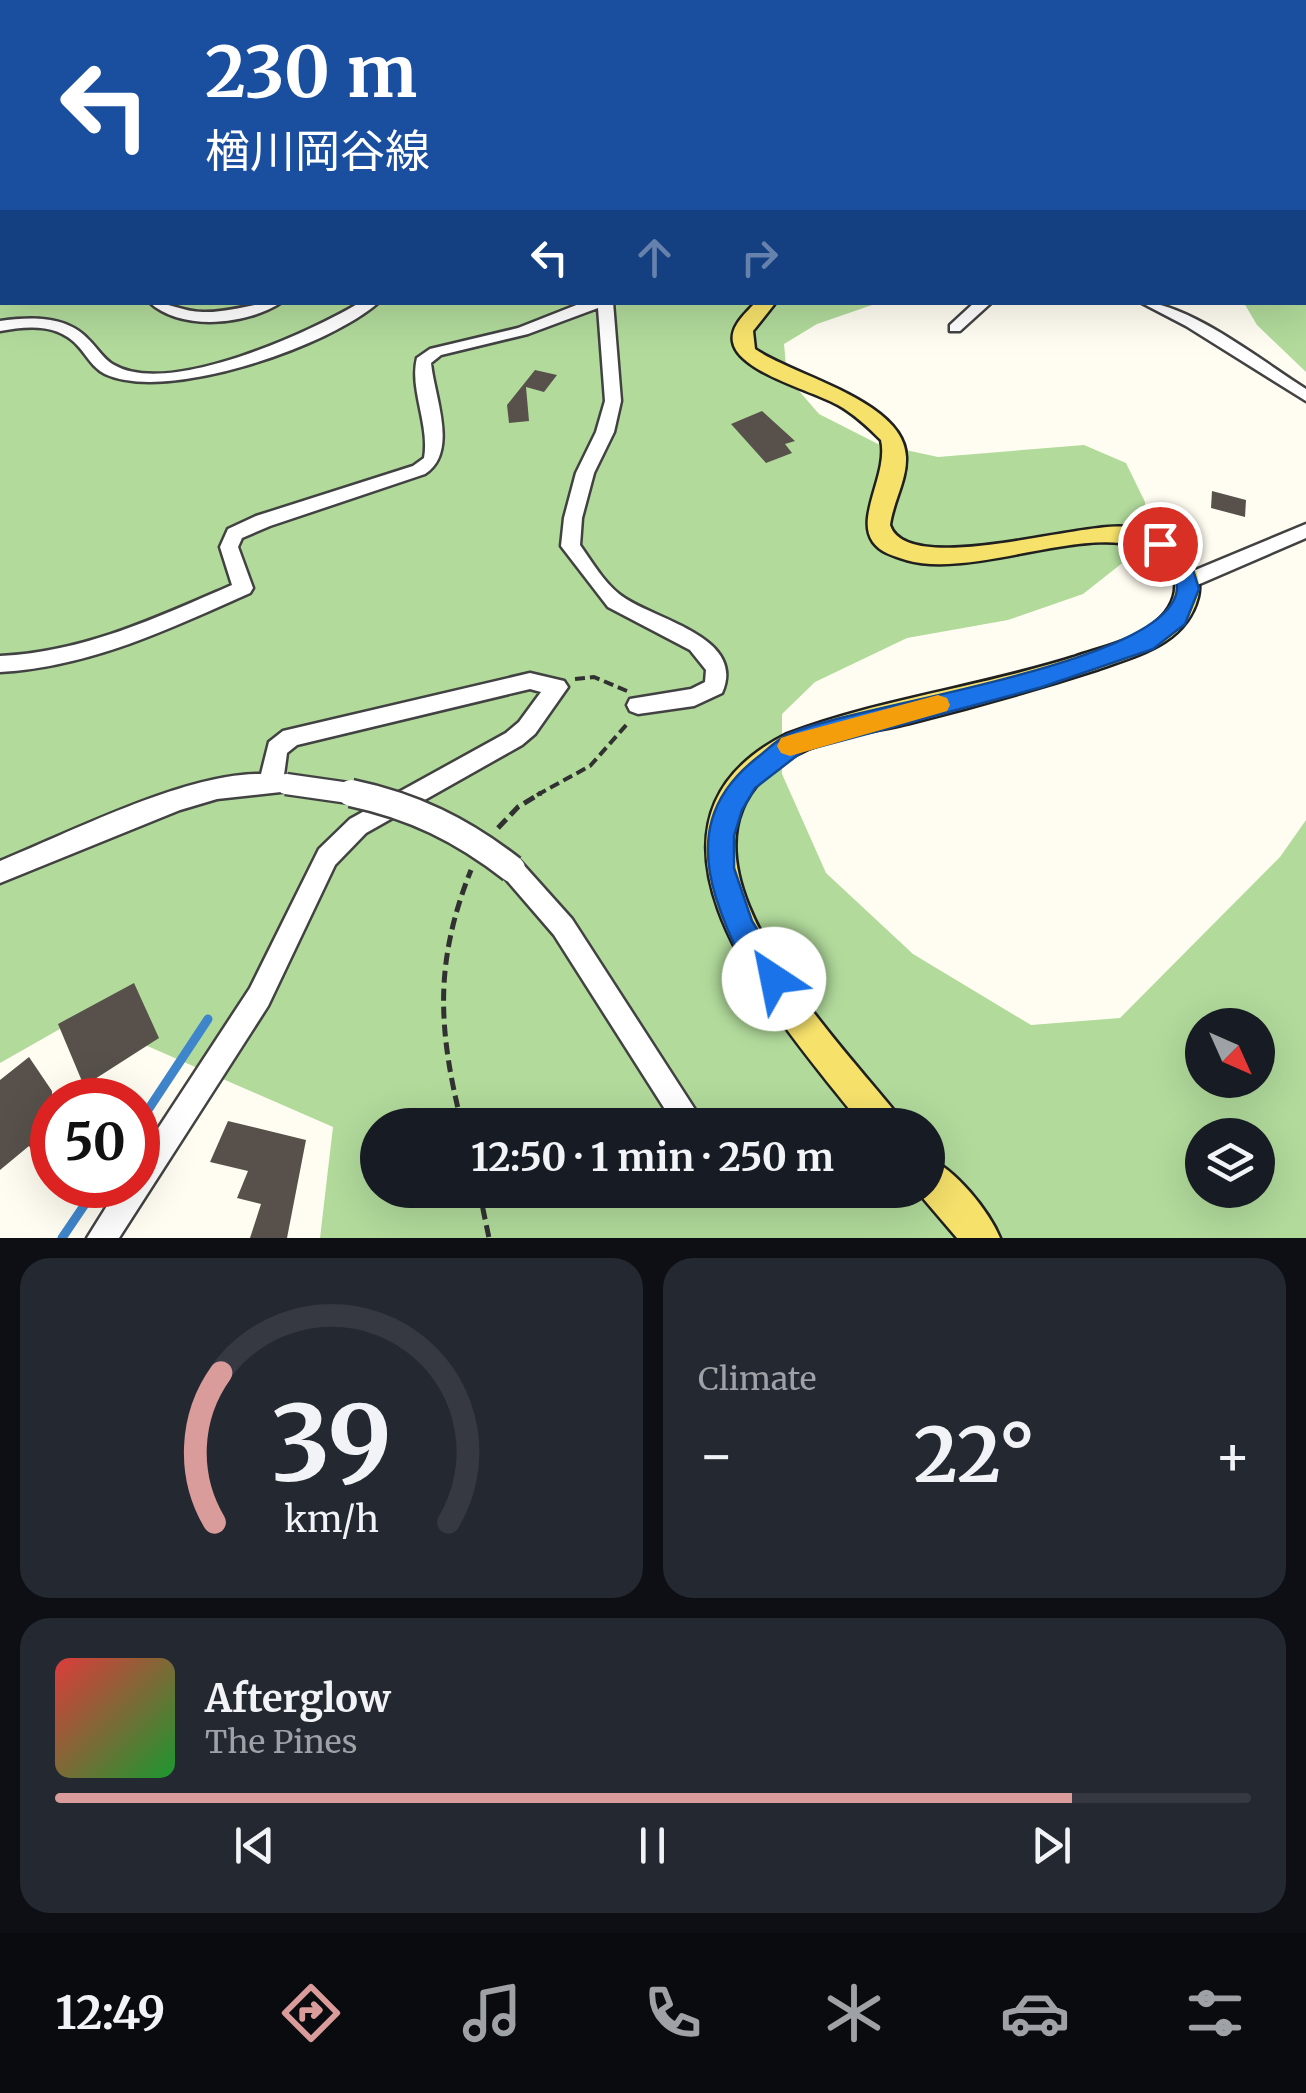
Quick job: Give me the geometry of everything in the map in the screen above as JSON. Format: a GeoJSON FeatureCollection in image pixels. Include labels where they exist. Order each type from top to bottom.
{"type":"FeatureCollection","features":[{"type":"Feature","properties":{"kind":"main road"},"geometry":{"type":"LineString","coordinates":[[764,305],[742,332],[747,352],[853,402],[887,432],[897,460],[894,479],[876,516],[879,529],[890,544],[906,552],[945,558],[985,556],[1109,532],[1139,536],[1172,554],[1188,581],[1177,618],[1144,642],[1042,678],[795,742],[746,781],[730,806],[719,851],[724,885],[740,928],[872,1108]]}},
{"type":"Feature","properties":{"kind":"main road"},"geometry":{"type":"LineString","coordinates":[[945,1196],[982,1238]]}},
{"type":"Feature","properties":{"kind":"street"},"geometry":{"type":"LineString","coordinates":[[162,305],[184,317],[197,317],[265,305]]}},
{"type":"Feature","properties":{"kind":"street"},"geometry":{"type":"LineString","coordinates":[[0,326],[58,326],[76,332],[107,370],[147,376],[238,362],[287,348],[367,305]]}},
{"type":"Feature","properties":{"kind":"street"},"geometry":{"type":"LineString","coordinates":[[0,664],[38,664],[114,642],[243,588],[229,547],[235,534],[263,521],[420,470],[432,460],[435,447],[423,385],[423,362],[436,352],[524,331],[594,305]]}},
{"type":"Feature","properties":{"kind":"street"},"geometry":{"type":"LineString","coordinates":[[602,305],[613,401],[606,432],[586,474],[573,518],[570,546],[613,600],[636,616],[684,635],[711,655],[718,675],[715,686],[694,697],[638,705]]}},
{"type":"Feature","properties":{"kind":"street"},"geometry":{"type":"LineString","coordinates":[[955,328],[982,305]]}},
{"type":"Feature","properties":{"kind":"street"},"geometry":{"type":"LineString","coordinates":[[1153,305],[1191,323],[1306,396]]}},
{"type":"Feature","properties":{"kind":"street"},"geometry":{"type":"LineString","coordinates":[[1188,581],[1306,531]]}},
{"type":"Feature","properties":{"kind":"street"},"geometry":{"type":"LineString","coordinates":[[160,1149],[259,996],[327,857],[340,841],[358,826],[514,739],[527,728],[557,687],[530,682],[291,738],[277,748],[278,783]]}},
{"type":"Feature","properties":{"kind":"street"},"geometry":{"type":"LineString","coordinates":[[0,872],[157,808],[215,791],[278,783],[362,792],[396,801],[456,827],[512,868],[563,927],[680,1108]]}},
{"type":"Feature","properties":{"kind":"street"},"geometry":{"type":"LineString","coordinates":[[102,1238],[121,1208]]}},
{"type":"Feature","properties":{"kind":"path"},"geometry":{"type":"LineString","coordinates":[[483,1208],[488,1238]]}},
{"type":"Feature","properties":{"kind":"green space"},"geometry":{"type":"Polygon","coordinates":[[[0,305],[872,305],[817,324],[784,344],[787,377],[819,414],[878,444],[938,457],[1084,445],[1126,463],[1145,502],[1149,542],[1083,594],[1008,620],[907,638],[815,682],[782,714],[782,774],[826,873],[913,954],[1031,1025],[1120,1018],[1280,857],[1306,820],[1306,1238],[320,1238],[333,1127],[81,1017],[0,1063],[0,305]]]}},
{"type":"Feature","properties":{"kind":"green space"},"geometry":{"type":"Polygon","coordinates":[[[1245,305],[1306,305],[1306,372],[1257,325],[1245,305]]]}},
{"type":"Feature","properties":{"kind":"building"},"geometry":{"type":"Polygon","coordinates":[[[535,370],[557,375],[544,392],[526,387],[529,421],[509,423],[507,405],[535,370]]]}},
{"type":"Feature","properties":{"kind":"building"},"geometry":{"type":"Polygon","coordinates":[[[762,411],[795,441],[785,444],[792,453],[766,463],[731,424],[762,411]]]}},
{"type":"Feature","properties":{"kind":"building"},"geometry":{"type":"Polygon","coordinates":[[[1212,491],[1246,500],[1245,517],[1211,508],[1212,491]]]}},
{"type":"Feature","properties":{"kind":"building"},"geometry":{"type":"Polygon","coordinates":[[[134,983],[159,1038],[96,1078],[81,1078],[58,1024],[134,983]]]}},
{"type":"Feature","properties":{"kind":"building"},"geometry":{"type":"Polygon","coordinates":[[[29,1057],[43,1078],[30,1078],[30,1148],[0,1170],[0,1080],[29,1057]]]}},
{"type":"Feature","properties":{"kind":"building"},"geometry":{"type":"Polygon","coordinates":[[[228,1121],[306,1140],[287,1238],[250,1238],[261,1204],[237,1198],[248,1171],[210,1162],[228,1121]]]}},
{"type":"Feature","properties":{"kind":"waterway"},"geometry":{"type":"LineString","coordinates":[[160,1092],[208,1019]]}},
{"type":"Feature","properties":{"kind":"waterway"},"geometry":{"type":"LineString","coordinates":[[62,1238],[82,1208]]}},
{"type":"Feature","properties":{"kind":"slow traffic"},"geometry":{"type":"LineString","coordinates":[[790,746],[938,705]]}},
{"type":"Feature","properties":{"kind":"route"},"geometry":{"type":"LineString","coordinates":[[774,979],[740,928],[721,868],[720,836],[730,806],[746,781],[770,758],[795,742],[1042,678],[1162,632],[1177,618],[1188,589],[1182,566],[1160,544]]}}]}
